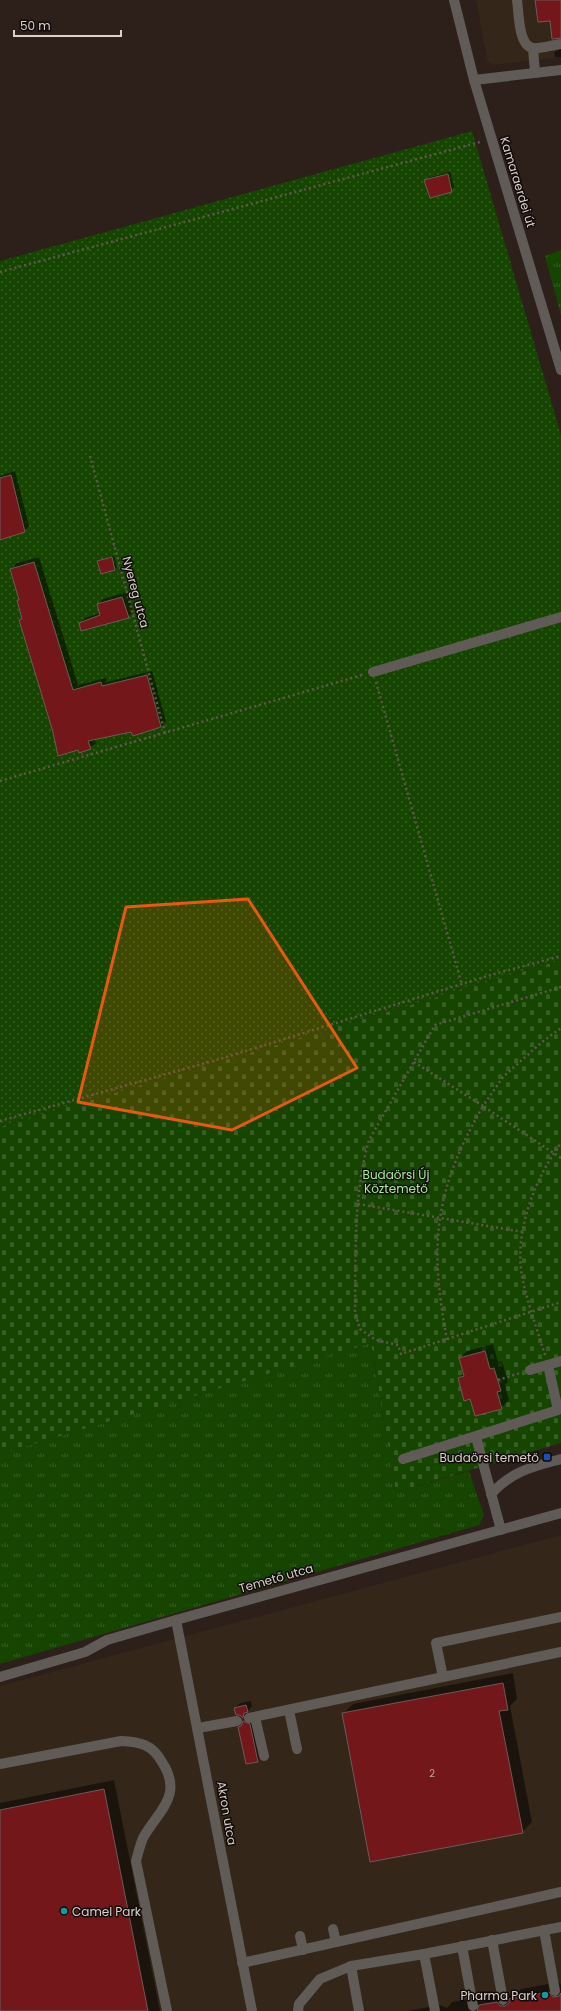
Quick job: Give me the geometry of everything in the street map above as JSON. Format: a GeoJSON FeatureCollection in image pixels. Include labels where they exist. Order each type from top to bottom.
{"type":"FeatureCollection","features":[{"type":"Feature","properties":{"kind":"street","name":"Kamaraerdei út"},"geometry":{"type":"LineString","coordinates":[[454,0],[474,80],[491,139],[561,370]]}},
{"type":"Feature","properties":{"kind":"street"},"geometry":{"type":"LineString","coordinates":[[517,0],[522,37],[528,46],[533,48],[561,44]]}},
{"type":"Feature","properties":{"kind":"street"},"geometry":{"type":"LineString","coordinates":[[533,48],[535,73]]}},
{"type":"Feature","properties":{"kind":"street"},"geometry":{"type":"LineString","coordinates":[[474,80],[561,70]]}},
{"type":"Feature","properties":{"kind":"street"},"geometry":{"type":"LineString","coordinates":[[373,672],[561,617]]}},
{"type":"Feature","properties":{"kind":"street"},"geometry":{"type":"LineString","coordinates":[[530,1370],[561,1361]]}},
{"type":"Feature","properties":{"kind":"street"},"geometry":{"type":"LineString","coordinates":[[403,1459],[558,1410],[548,1365]]}},
{"type":"Feature","properties":{"kind":"street"},"geometry":{"type":"LineString","coordinates":[[476,1437],[501,1530]]}},
{"type":"Feature","properties":{"kind":"street"},"geometry":{"type":"LineString","coordinates":[[491,1494],[510,1476],[524,1469],[561,1458]]}},
{"type":"Feature","properties":{"kind":"street","name":"Temető utca"},"geometry":{"type":"LineString","coordinates":[[0,1677],[85,1652],[107,1640],[561,1513]]}},
{"type":"Feature","properties":{"kind":"street"},"geometry":{"type":"LineString","coordinates":[[443,1677],[436,1643],[561,1617]]}},
{"type":"Feature","properties":{"kind":"street","name":"Akron utca"},"geometry":{"type":"LineString","coordinates":[[176,1620],[252,2011]]}},
{"type":"Feature","properties":{"kind":"street"},"geometry":{"type":"LineString","coordinates":[[264,1756],[252,1717],[561,1652]]}},
{"type":"Feature","properties":{"kind":"street"},"geometry":{"type":"LineString","coordinates":[[289,1710],[297,1749]]}},
{"type":"Feature","properties":{"kind":"street"},"geometry":{"type":"LineString","coordinates":[[198,1728],[237,1721]]}},
{"type":"Feature","properties":{"kind":"street"},"geometry":{"type":"LineString","coordinates":[[0,1764],[121,1741],[141,1742],[157,1753],[167,1769],[171,1786],[165,1807],[142,1839],[136,1861],[167,2011]]}},
{"type":"Feature","properties":{"kind":"street"},"geometry":{"type":"LineString","coordinates":[[242,1963],[561,1892]]}},
{"type":"Feature","properties":{"kind":"street"},"geometry":{"type":"LineString","coordinates":[[298,2011],[299,2004],[320,1979],[351,1966],[424,1954],[561,1927]]}},
{"type":"Feature","properties":{"kind":"street"},"geometry":{"type":"LineString","coordinates":[[333,1929],[336,1942]]}},
{"type":"Feature","properties":{"kind":"street"},"geometry":{"type":"LineString","coordinates":[[544,1930],[555,1991]]}},
{"type":"Feature","properties":{"kind":"street"},"geometry":{"type":"LineString","coordinates":[[300,1936],[303,1950]]}},
{"type":"Feature","properties":{"kind":"street"},"geometry":{"type":"LineString","coordinates":[[492,1940],[503,2000]]}},
{"type":"Feature","properties":{"kind":"street"},"geometry":{"type":"LineString","coordinates":[[462,1946],[473,2006]]}},
{"type":"Feature","properties":{"kind":"street"},"geometry":{"type":"LineString","coordinates":[[424,1954],[435,2011]]}},
{"type":"Feature","properties":{"kind":"street"},"geometry":{"type":"LineString","coordinates":[[351,1966],[359,2011]]}},
{"type":"Feature","properties":{"kind":"path"},"geometry":{"type":"LineString","coordinates":[[0,272],[491,139]]}},
{"type":"Feature","properties":{"kind":"path","name":"Nyereg utca"},"geometry":{"type":"LineString","coordinates":[[90,456],[165,733]]}},
{"type":"Feature","properties":{"kind":"path"},"geometry":{"type":"LineString","coordinates":[[0,781],[373,672],[462,985]]}},
{"type":"Feature","properties":{"kind":"path"},"geometry":{"type":"LineString","coordinates":[[0,1122],[223,1058],[494,974],[561,956]]}},
{"type":"Feature","properties":{"kind":"path"},"geometry":{"type":"LineString","coordinates":[[561,987],[436,1025],[369,1140],[363,1160],[358,1204],[355,1312],[360,1329],[376,1340],[398,1345],[401,1354],[561,1302]]}},
{"type":"Feature","properties":{"kind":"path"},"geometry":{"type":"LineString","coordinates":[[447,1340],[438,1280],[437,1248],[439,1216],[459,1152],[483,1106],[503,1077],[542,1042],[561,1028]]}},
{"type":"Feature","properties":{"kind":"path"},"geometry":{"type":"LineString","coordinates":[[414,1062],[561,1158]]}},
{"type":"Feature","properties":{"kind":"path"},"geometry":{"type":"LineString","coordinates":[[548,1365],[522,1274],[523,1232],[535,1191],[553,1153],[561,1144]]}},
{"type":"Feature","properties":{"kind":"path"},"geometry":{"type":"LineString","coordinates":[[358,1204],[439,1216],[523,1232]]}},
{"type":"Feature","properties":{"kind":"path"},"geometry":{"type":"LineString","coordinates":[[498,1380],[530,1370]]}},
{"type":"Feature","properties":{"kind":"highlighted area"},"geometry":{"type":"Polygon","coordinates":[[[248,899],[357,1068],[232,1130],[78,1102],[126,907],[248,899]]]}},
{"type":"Feature","properties":{"kind":"shaded area"},"geometry":{"type":"Polygon","coordinates":[[[476,0],[561,0],[561,57],[493,65],[488,62],[476,0]]]}},
{"type":"Feature","properties":{"kind":"shaded area"},"geometry":{"type":"Polygon","coordinates":[[[561,1535],[561,2011],[0,2011],[0,1686],[561,1535]]]}},
{"type":"Feature","properties":{"kind":"green space"},"geometry":{"type":"Polygon","coordinates":[[[472,131],[561,435],[561,960],[0,1127],[0,261],[472,131]]]}},
{"type":"Feature","properties":{"kind":"green space"},"geometry":{"type":"Polygon","coordinates":[[[561,250],[561,316],[545,256],[561,250]]]}},
{"type":"Feature","properties":{"kind":"green space","name":"Budaörsi Új Köztemető"},"geometry":{"type":"Polygon","coordinates":[[[561,960],[561,1443],[396,1492],[371,1343],[0,1454],[0,1127],[561,960]]]}},
{"type":"Feature","properties":{"kind":"green space"},"geometry":{"type":"Polygon","coordinates":[[[371,1343],[396,1492],[469,1471],[484,1515],[479,1525],[0,1664],[0,1454],[371,1343]]]}},
{"type":"Feature","properties":{"kind":"building"},"geometry":{"type":"Polygon","coordinates":[[[535,0],[561,0],[561,38],[552,39],[550,21],[538,22],[535,0]]]}},
{"type":"Feature","properties":{"kind":"building"},"geometry":{"type":"Polygon","coordinates":[[[448,174],[452,192],[430,198],[424,180],[448,174]]]}},
{"type":"Feature","properties":{"kind":"building"},"geometry":{"type":"Polygon","coordinates":[[[11,475],[25,532],[0,540],[0,478],[11,475]]]}},
{"type":"Feature","properties":{"kind":"building"},"geometry":{"type":"Polygon","coordinates":[[[112,557],[115,570],[101,574],[97,561],[112,557]]]}},
{"type":"Feature","properties":{"kind":"building"},"geometry":{"type":"Polygon","coordinates":[[[34,562],[73,690],[101,682],[102,686],[147,675],[161,727],[133,736],[131,732],[88,741],[91,749],[79,753],[78,750],[58,756],[53,732],[19,620],[22,619],[17,600],[19,600],[10,569],[34,562]]]}},
{"type":"Feature","properties":{"kind":"building"},"geometry":{"type":"Polygon","coordinates":[[[122,597],[129,618],[81,631],[79,623],[100,615],[97,604],[122,597]]]}},
{"type":"Feature","properties":{"kind":"building"},"geometry":{"type":"Polygon","coordinates":[[[485,1351],[490,1369],[494,1368],[501,1391],[497,1392],[502,1409],[475,1416],[470,1399],[464,1401],[458,1378],[464,1376],[459,1358],[485,1351]]]}},
{"type":"Feature","properties":{"kind":"building"},"geometry":{"type":"Polygon","coordinates":[[[503,1683],[508,1710],[499,1711],[523,1833],[370,1862],[342,1713],[503,1683]]]}},
{"type":"Feature","properties":{"kind":"building"},"geometry":{"type":"Polygon","coordinates":[[[246,1705],[248,1712],[244,1713],[243,1718],[240,1715],[236,1715],[234,1708],[246,1705]]]}},
{"type":"Feature","properties":{"kind":"building"},"geometry":{"type":"Polygon","coordinates":[[[243,1721],[250,1724],[258,1762],[246,1764],[238,1727],[241,1726],[243,1721]]]}},
{"type":"Feature","properties":{"kind":"building","name":"Camel Park"},"geometry":{"type":"Polygon","coordinates":[[[104,1789],[148,2011],[0,2011],[0,1810],[104,1789]]]}},
{"type":"Feature","properties":{"kind":"building","name":"Pharma Park"},"geometry":{"type":"Polygon","coordinates":[[[549,1992],[553,1997],[559,1996],[561,1993],[561,2011],[477,2011],[479,2005],[497,2002],[500,2006],[505,2006],[509,2003],[509,1999],[549,1992]]]}},
{"type":"Feature","properties":{"kind":"place","name":"Budaörsi temető"},"geometry":{"type":"Point","coordinates":[547,1457]}},
{"type":"Feature","properties":{"kind":"place","name":"Camel Park"},"geometry":{"type":"Point","coordinates":[64,1911]}},
{"type":"Feature","properties":{"kind":"place","name":"Pharma Park"},"geometry":{"type":"Point","coordinates":[545,1995]}}]}
